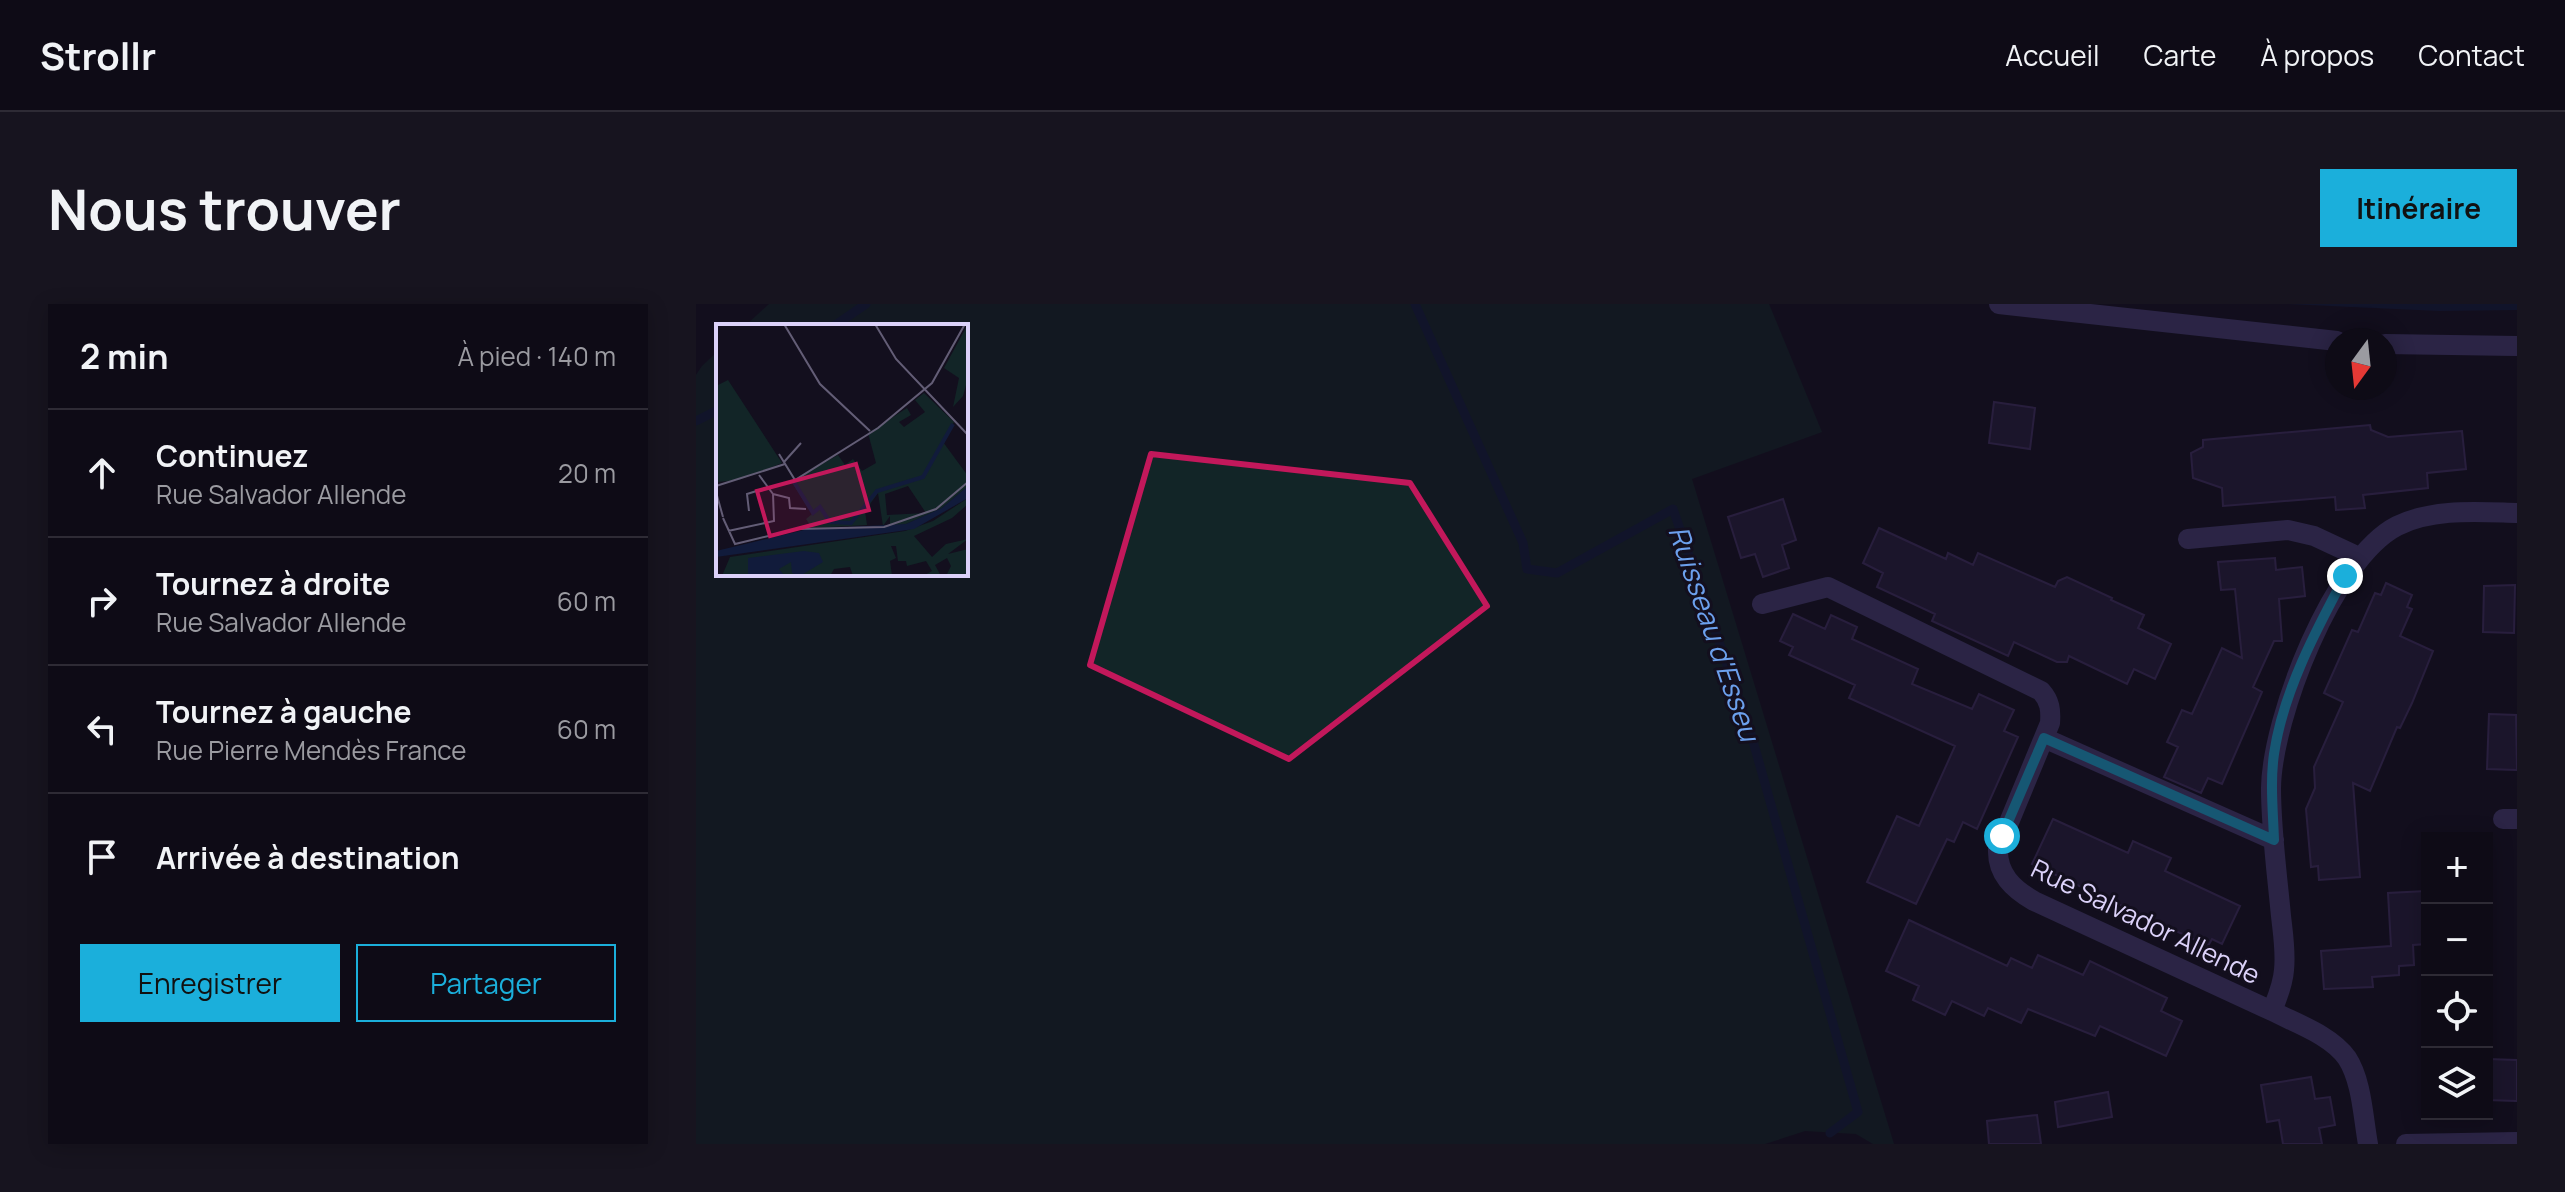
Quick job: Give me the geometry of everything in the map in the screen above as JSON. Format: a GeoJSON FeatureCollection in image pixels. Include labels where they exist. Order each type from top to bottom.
{"type":"FeatureCollection","features":[{"type":"Feature","properties":{"kind":"street"},"geometry":{"type":"LineString","coordinates":[[1999,304],[2325,340]]}},
{"type":"Feature","properties":{"kind":"street"},"geometry":{"type":"LineString","coordinates":[[2397,344],[2517,346]]}},
{"type":"Feature","properties":{"kind":"street"},"geometry":{"type":"LineString","coordinates":[[2272,1011],[2281,988],[2285,956],[2274,840],[2272,769],[2283,713],[2335,594],[2359,557],[2378,539],[2405,523],[2453,513],[2517,513]]}},
{"type":"Feature","properties":{"kind":"street"},"geometry":{"type":"LineString","coordinates":[[2188,539],[2288,530],[2314,536],[2359,557]]}},
{"type":"Feature","properties":{"kind":"street","name":"Rue Salvador Allende"},"geometry":{"type":"LineString","coordinates":[[1762,604],[1828,587],[2041,691],[2051,710],[2050,723],[1998,849],[1998,859],[2008,881],[2034,901],[2324,1038],[2346,1057],[2354,1072],[2368,1144]]}},
{"type":"Feature","properties":{"kind":"street"},"geometry":{"type":"LineString","coordinates":[[2044,738],[2274,840]]}},
{"type":"Feature","properties":{"kind":"street"},"geometry":{"type":"LineString","coordinates":[[2406,1144],[2517,1142]]}},
{"type":"Feature","properties":{"kind":"highlighted area"},"geometry":{"type":"Polygon","coordinates":[[[1151,454],[1410,483],[1487,606],[1289,759],[1090,665],[1151,454]]]}},
{"type":"Feature","properties":{"kind":"green space"},"geometry":{"type":"Polygon","coordinates":[[[769,304],[1769,304],[1822,432],[1692,479],[1894,1144],[1873,1144],[1856,1134],[1805,1131],[1765,1144],[696,1144],[696,375],[702,366],[716,353],[716,576],[968,576],[968,324],[747,324],[769,304]]]}},
{"type":"Feature","properties":{"kind":"water"},"geometry":{"type":"Polygon","coordinates":[[[2288,304],[2517,304],[2517,310],[2439,311],[2288,304]]]}},
{"type":"Feature","properties":{"kind":"building"},"geometry":{"type":"Polygon","coordinates":[[[1994,402],[2035,408],[2030,449],[1989,443],[1994,402]]]}},
{"type":"Feature","properties":{"kind":"building"},"geometry":{"type":"Polygon","coordinates":[[[2370,425],[2371,430],[2388,437],[2462,431],[2466,469],[2427,473],[2428,488],[2363,495],[2365,508],[2336,510],[2335,497],[2223,506],[2222,488],[2193,478],[2191,453],[2203,447],[2203,440],[2370,425]]]}},
{"type":"Feature","properties":{"kind":"building"},"geometry":{"type":"Polygon","coordinates":[[[1783,499],[1796,540],[1782,545],[1789,568],[1763,577],[1755,554],[1741,558],[1728,517],[1783,499]]]}},
{"type":"Feature","properties":{"kind":"building"},"geometry":{"type":"Polygon","coordinates":[[[1879,528],[1946,559],[1948,553],[1973,565],[1978,553],[2055,587],[2058,581],[2067,577],[2144,615],[2138,628],[2171,644],[2155,679],[2134,669],[2127,684],[2069,656],[2067,662],[2057,662],[2014,642],[2008,656],[1932,621],[1935,614],[1877,587],[1883,573],[1863,563],[1879,528]]]}},
{"type":"Feature","properties":{"kind":"building"},"geometry":{"type":"Polygon","coordinates":[[[2275,558],[2276,570],[2302,567],[2305,596],[2279,599],[2282,641],[2274,641],[2253,687],[2262,692],[2222,784],[2208,778],[2201,793],[2164,777],[2178,747],[2167,742],[2182,710],[2192,714],[2222,648],[2242,658],[2235,589],[2221,590],[2218,562],[2275,558]]]}},
{"type":"Feature","properties":{"kind":"building"},"geometry":{"type":"Polygon","coordinates":[[[2386,583],[2412,595],[2407,607],[2412,609],[2400,636],[2433,651],[2370,791],[2353,783],[2360,877],[2319,880],[2318,866],[2311,867],[2306,809],[2315,788],[2314,767],[2343,702],[2324,693],[2352,630],[2358,632],[2375,593],[2381,595],[2386,583]]]}},
{"type":"Feature","properties":{"kind":"building"},"geometry":{"type":"Polygon","coordinates":[[[2515,585],[2514,633],[2483,632],[2484,586],[2515,585]]]}},
{"type":"Feature","properties":{"kind":"building"},"geometry":{"type":"Polygon","coordinates":[[[1793,614],[1825,629],[1831,615],[1857,627],[1852,639],[1918,669],[1912,684],[1972,709],[1979,694],[2014,710],[2004,731],[2018,737],[1977,829],[1963,822],[1954,842],[1947,839],[1916,904],[1867,882],[1897,816],[1919,826],[1955,746],[1849,698],[1855,685],[1789,655],[1793,647],[1780,641],[1793,614]]]}},
{"type":"Feature","properties":{"kind":"building"},"geometry":{"type":"Polygon","coordinates":[[[2489,714],[2516,715],[2517,770],[2487,769],[2489,714]]]}},
{"type":"Feature","properties":{"kind":"building"},"geometry":{"type":"Polygon","coordinates":[[[2053,819],[2128,853],[2133,841],[2171,858],[2165,871],[2240,906],[2222,944],[2212,939],[2208,946],[2032,864],[2053,819]]]}},
{"type":"Feature","properties":{"kind":"building"},"geometry":{"type":"Polygon","coordinates":[[[2421,891],[2421,944],[2413,945],[2414,965],[2399,966],[2399,975],[2372,977],[2373,987],[2324,989],[2321,951],[2391,946],[2388,893],[2421,891]]]}},
{"type":"Feature","properties":{"kind":"building"},"geometry":{"type":"Polygon","coordinates":[[[1909,920],[2007,966],[2011,958],[2032,968],[2038,955],[2083,975],[2090,961],[2167,998],[2161,1011],[2182,1021],[2166,1056],[2100,1026],[2095,1036],[2028,1009],[2021,1023],[1988,1008],[1984,1016],[1952,1001],[1945,1015],[1913,1000],[1919,986],[1886,971],[1909,920]]]}},
{"type":"Feature","properties":{"kind":"building"},"geometry":{"type":"Polygon","coordinates":[[[2493,1059],[2517,1060],[2517,1101],[2493,1100],[2493,1059]]]}},
{"type":"Feature","properties":{"kind":"building"},"geometry":{"type":"Polygon","coordinates":[[[2311,1077],[2315,1099],[2330,1097],[2335,1125],[2319,1128],[2322,1144],[2283,1144],[2279,1120],[2267,1122],[2261,1085],[2311,1077]]]}},
{"type":"Feature","properties":{"kind":"building"},"geometry":{"type":"Polygon","coordinates":[[[2108,1092],[2112,1117],[2058,1127],[2055,1102],[2108,1092]]]}},
{"type":"Feature","properties":{"kind":"building"},"geometry":{"type":"Polygon","coordinates":[[[2037,1115],[2041,1144],[1989,1144],[1987,1121],[2037,1115]]]}},
{"type":"Feature","properties":{"kind":"waterway","name":"Ruisseau d'Esseu"},"geometry":{"type":"LineString","coordinates":[[837,324],[866,304]]}},
{"type":"Feature","properties":{"kind":"waterway","name":"Ruisseau d'Esseu"},"geometry":{"type":"LineString","coordinates":[[1415,304],[1523,543],[1527,569],[1557,573],[1673,509],[1751,734],[1858,1112],[1830,1133]]}},
{"type":"Feature","properties":{"kind":"waterway","name":"Ruisseau d'Esseu"},"geometry":{"type":"LineString","coordinates":[[696,421],[716,411]]}},
{"type":"Feature","properties":{"kind":"route"},"geometry":{"type":"LineString","coordinates":[[2002,836],[2044,738],[2274,840],[2272,769],[2283,713],[2302,665],[2345,576]]}}]}
